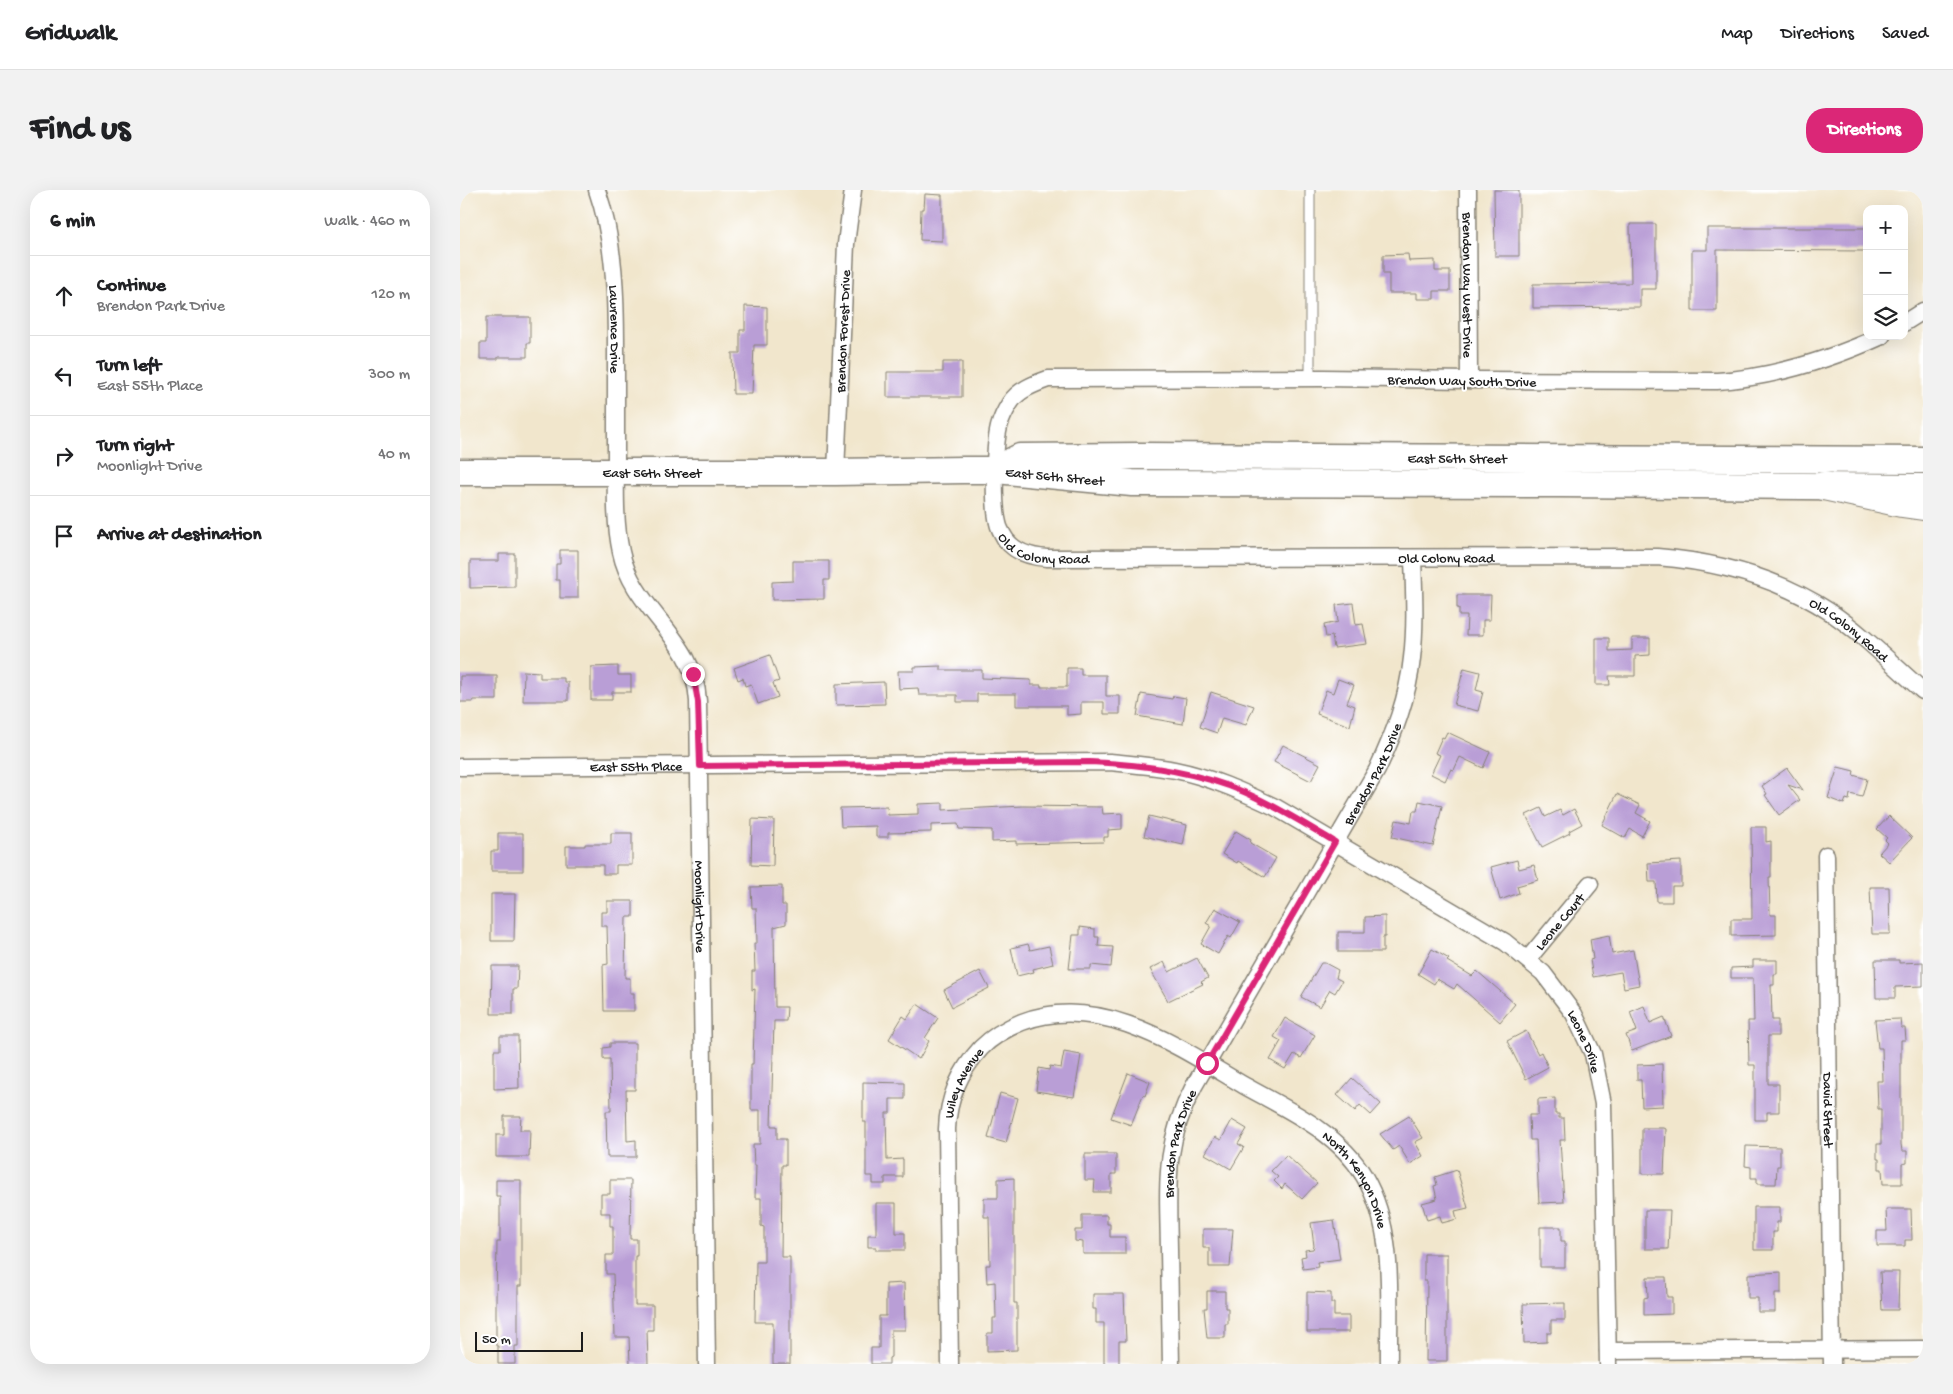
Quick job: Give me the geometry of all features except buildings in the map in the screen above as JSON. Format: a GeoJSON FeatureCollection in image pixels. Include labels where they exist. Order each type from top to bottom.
{"type":"FeatureCollection","features":[{"type":"Feature","properties":{"kind":"highway"},"geometry":{"type":"LineString","coordinates":[[1824,486],[1923,506]]}},
{"type":"Feature","properties":{"kind":"main road","name":"East 56th Street"},"geometry":{"type":"LineString","coordinates":[[996,470],[1020,457],[1923,460]]}},
{"type":"Feature","properties":{"kind":"main road","name":"East 56th Street"},"geometry":{"type":"LineString","coordinates":[[460,472],[996,470],[1132,483],[1923,487]]}},
{"type":"Feature","properties":{"kind":"street","name":"Lawrence Drive"},"geometry":{"type":"LineString","coordinates":[[597,190],[609,238],[615,285],[616,471]]}},
{"type":"Feature","properties":{"kind":"street","name":"Brendon Forest Drive"},"geometry":{"type":"LineString","coordinates":[[836,472],[846,244],[853,190]]}},
{"type":"Feature","properties":{"kind":"street","name":"Brendon Way West Drive"},"geometry":{"type":"LineString","coordinates":[[1468,190],[1469,380]]}},
{"type":"Feature","properties":{"kind":"street"},"geometry":{"type":"LineString","coordinates":[[1908,320],[1923,311]]}},
{"type":"Feature","properties":{"kind":"street","name":"Brendon Way South Drive"},"geometry":{"type":"LineString","coordinates":[[1036,383],[1054,378],[1310,378],[1696,382],[1755,377],[1814,364],[1873,340]]}},
{"type":"Feature","properties":{"kind":"street","name":"Old Colony Road"},"geometry":{"type":"LineString","coordinates":[[1036,383],[1014,398],[1003,415],[998,435],[996,470],[999,529],[1010,545],[1021,553],[1035,557],[1657,557],[1711,563],[1738,570],[1785,587],[1830,613],[1923,691]]}},
{"type":"Feature","properties":{"kind":"street","name":"Moonlight Drive"},"geometry":{"type":"LineString","coordinates":[[616,471],[617,528],[626,571],[635,588],[685,656],[693,674],[698,702],[707,1364]]}},
{"type":"Feature","properties":{"kind":"street","name":"Brendon Park Drive"},"geometry":{"type":"LineString","coordinates":[[1171,1364],[1169,1163],[1173,1136],[1182,1110],[1207,1063],[1335,842],[1388,746],[1405,697],[1414,644],[1413,558]]}},
{"type":"Feature","properties":{"kind":"street","name":"East 55th Place"},"geometry":{"type":"LineString","coordinates":[[460,767],[1090,762],[1150,766],[1189,774],[1245,792],[1335,842]]}},
{"type":"Feature","properties":{"kind":"street","name":"Leone Drive"},"geometry":{"type":"LineString","coordinates":[[1335,842],[1488,931],[1528,959],[1551,981],[1574,1014],[1590,1048],[1600,1082],[1604,1109],[1608,1358]]}},
{"type":"Feature","properties":{"kind":"street","name":"David Street"},"geometry":{"type":"LineString","coordinates":[[1826,855],[1832,1357]]}},
{"type":"Feature","properties":{"kind":"street","name":"Leone Court"},"geometry":{"type":"LineString","coordinates":[[1528,959],[1590,884]]}},
{"type":"Feature","properties":{"kind":"street","name":"Wiley Avenue"},"geometry":{"type":"LineString","coordinates":[[950,1364],[947,1122],[951,1101],[958,1082],[964,1069],[977,1053],[998,1034],[1016,1024],[1042,1016],[1070,1013],[1120,1021],[1140,1028],[1207,1063]]}},
{"type":"Feature","properties":{"kind":"street","name":"North Kenyon Drive"},"geometry":{"type":"LineString","coordinates":[[1207,1063],[1315,1126],[1342,1148],[1363,1175],[1376,1200],[1386,1234],[1389,1364]]}},
{"type":"Feature","properties":{"kind":"street"},"geometry":{"type":"LineString","coordinates":[[1608,1358],[1832,1357],[1923,1349]]}},
{"type":"Feature","properties":{"kind":"lane"},"geometry":{"type":"LineString","coordinates":[[1310,190],[1310,378]]}},
{"type":"Feature","properties":{"kind":"route"},"geometry":{"type":"LineString","coordinates":[[693,674],[698,702],[700,766],[1110,762],[1150,766],[1176,770],[1245,792],[1335,842],[1207,1063]]}}]}
